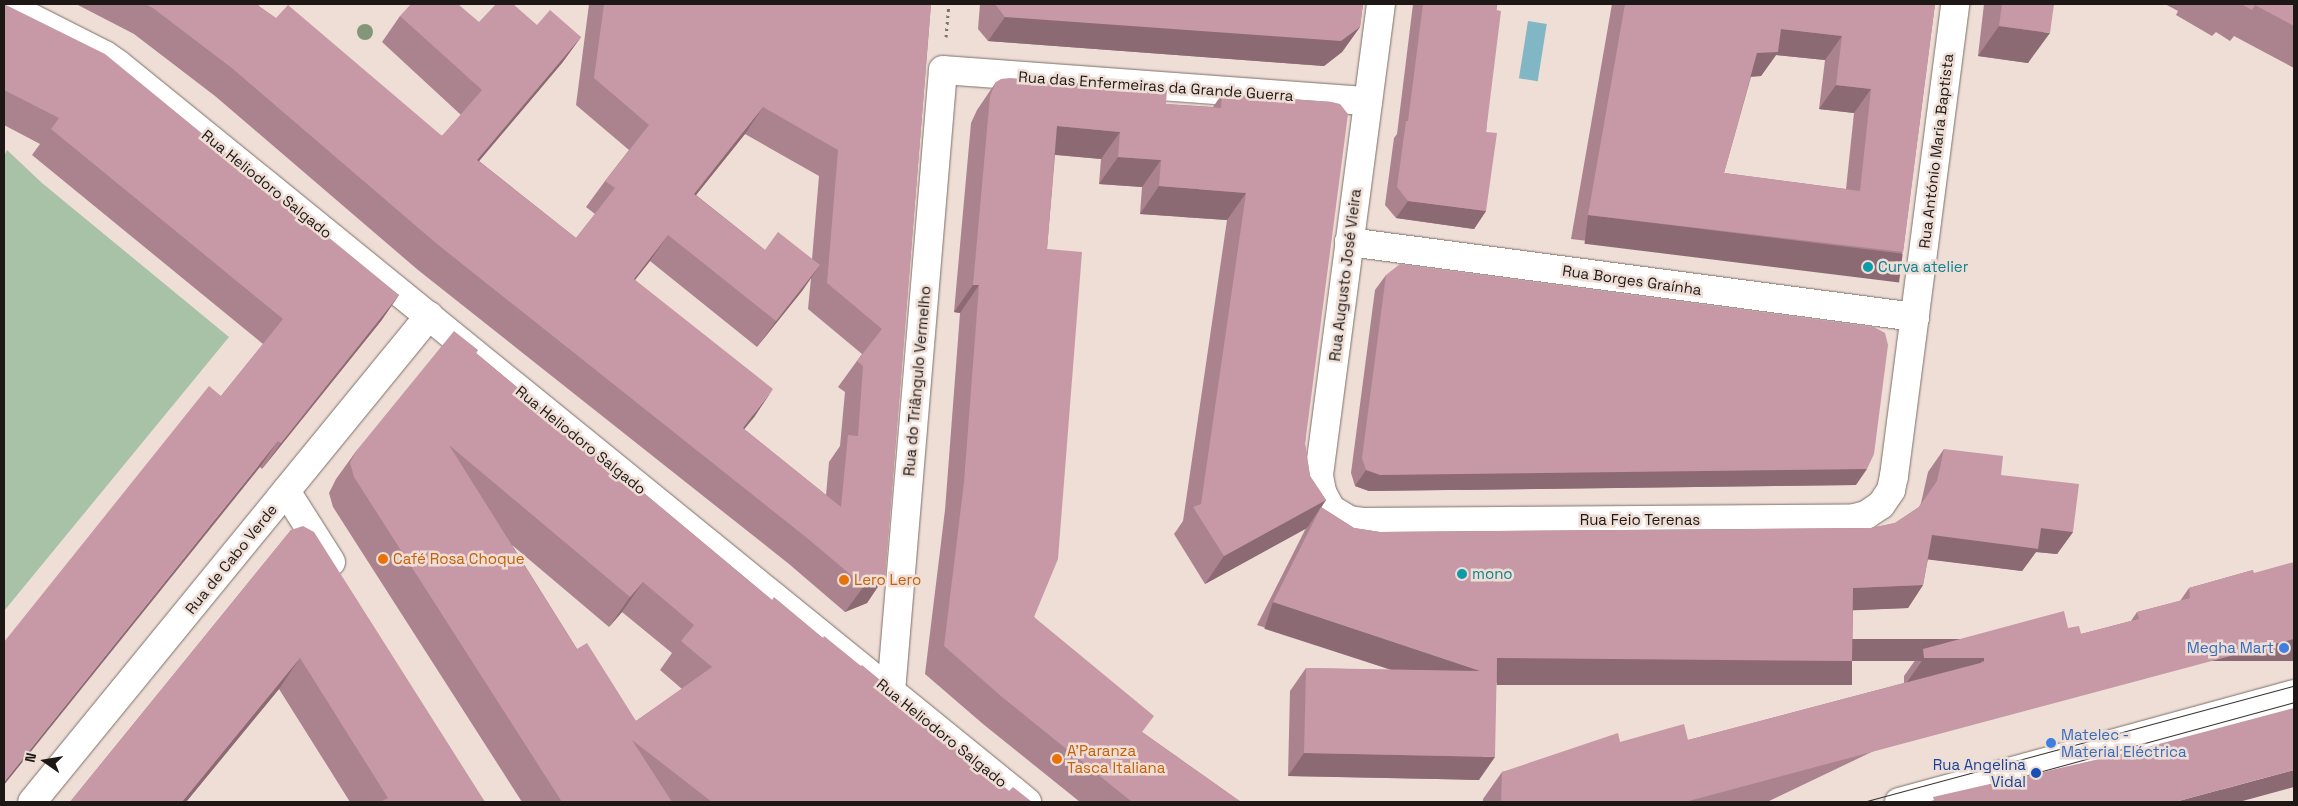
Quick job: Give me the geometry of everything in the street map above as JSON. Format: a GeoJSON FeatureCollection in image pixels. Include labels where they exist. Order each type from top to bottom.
{"type":"FeatureCollection","features":[{"type":"Feature","properties":{"kind":"street","name":"Rua Heliodoro Salgado"},"geometry":{"type":"LineString","coordinates":[[4,4],[105,55],[118,64],[1027,802]]}},
{"type":"Feature","properties":{"kind":"street","name":"Rua Augusto José Vieira"},"geometry":{"type":"LineString","coordinates":[[1363,522],[1349,520],[1331,509],[1322,492],[1319,476],[1381,4]]}},
{"type":"Feature","properties":{"kind":"street","name":"Rua António Maria Baptista"},"geometry":{"type":"LineString","coordinates":[[1894,476],[1955,4]]}},
{"type":"Feature","properties":{"kind":"street","name":"Rua das Enfermeiras da Grande Guerra"},"geometry":{"type":"LineString","coordinates":[[943,70],[1368,102]]}},
{"type":"Feature","properties":{"kind":"street","name":"Rua do Triângulo Vermelho"},"geometry":{"type":"LineString","coordinates":[[891,692],[943,70]]}},
{"type":"Feature","properties":{"kind":"street","name":"Rua Borges Graínha"},"geometry":{"type":"LineString","coordinates":[[1349,242],[1915,317]]}},
{"type":"Feature","properties":{"kind":"street","name":"Rua de Cabo Verde"},"geometry":{"type":"LineString","coordinates":[[32,802],[429,316]]}},
{"type":"Feature","properties":{"kind":"street","name":"Rua Feio Terenas"},"geometry":{"type":"LineString","coordinates":[[1363,522],[1851,519],[1866,515],[1881,505],[1891,490],[1894,476]]}},
{"type":"Feature","properties":{"kind":"street"},"geometry":{"type":"LineString","coordinates":[[286,491],[342,580]]}},
{"type":"Feature","properties":{"kind":"street"},"geometry":{"type":"LineString","coordinates":[[1899,802],[2294,694]]}},
{"type":"Feature","properties":{"kind":"green space"},"geometry":{"type":"Polygon","coordinates":[[[7,150],[42,183],[229,337],[4,611],[4,156],[7,150]]]}},
{"type":"Feature","properties":{"kind":"water"},"geometry":{"type":"Polygon","coordinates":[[[1528,21],[1547,24],[1538,81],[1519,78],[1528,21]]]}},
{"type":"Feature","properties":{"kind":"building"},"geometry":{"type":"Polygon","coordinates":[[[4,4],[105,54],[399,295],[281,443],[278,441],[4,782],[4,642],[209,386],[221,396],[283,319],[51,129],[59,118],[4,90],[4,4]]]}},
{"type":"Feature","properties":{"kind":"building"},"geometry":{"type":"Polygon","coordinates":[[[145,4],[256,4],[276,18],[288,5],[442,136],[482,90],[400,16],[411,4],[458,4],[479,22],[496,4],[513,4],[537,25],[550,10],[581,37],[477,160],[576,238],[615,188],[605,181],[649,125],[594,78],[604,4],[931,4],[885,576],[864,586],[807,538],[437,244],[233,69],[153,8],[145,4]],[[763,107],[694,194],[765,250],[778,232],[820,265],[776,321],[668,235],[634,279],[773,389],[743,428],[841,507],[848,435],[858,436],[863,366],[857,361],[882,329],[827,283],[838,150],[763,107]]]}},
{"type":"Feature","properties":{"kind":"building"},"geometry":{"type":"Polygon","coordinates":[[[995,4],[1363,4],[1360,27],[1341,41],[1005,17],[995,4]]]}},
{"type":"Feature","properties":{"kind":"building"},"geometry":{"type":"Polygon","coordinates":[[[1423,4],[1497,4],[1496,10],[1501,11],[1486,132],[1497,133],[1486,211],[1408,201],[1397,187],[1406,121],[1408,121],[1423,4]]]}},
{"type":"Feature","properties":{"kind":"building"},"geometry":{"type":"Polygon","coordinates":[[[1625,4],[1935,4],[1903,252],[1588,215],[1625,4]],[[1781,29],[1778,52],[1757,53],[1724,173],[1860,191],[1871,89],[1836,85],[1842,36],[1781,29]]]}},
{"type":"Feature","properties":{"kind":"building"},"geometry":{"type":"Polygon","coordinates":[[[2002,4],[2054,4],[2050,33],[1999,26],[2002,4]]]}},
{"type":"Feature","properties":{"kind":"building"},"geometry":{"type":"Polygon","coordinates":[[[2241,4],[2294,4],[2294,26],[2255,5],[2252,10],[2241,4]]]}},
{"type":"Feature","properties":{"kind":"building"},"geometry":{"type":"Polygon","coordinates":[[[1010,78],[1167,90],[1166,104],[1221,108],[1222,94],[1332,102],[1340,104],[1348,114],[1305,444],[1310,476],[1326,500],[1224,556],[1193,507],[1201,504],[1246,193],[1159,186],[1161,160],[1118,157],[1120,132],[1057,126],[1047,249],[1082,252],[1058,559],[1034,617],[1154,716],[1142,732],[1241,802],[1132,802],[1002,697],[944,646],[964,482],[979,285],[973,285],[990,96],[996,82],[1001,79],[1010,78]]]}},
{"type":"Feature","properties":{"kind":"building"},"geometry":{"type":"Polygon","coordinates":[[[1400,264],[1874,327],[1885,333],[1888,345],[1874,454],[1867,469],[1380,475],[1366,470],[1362,458],[1386,275],[1400,264]]]}},
{"type":"Feature","properties":{"kind":"building"},"geometry":{"type":"Polygon","coordinates":[[[454,331],[478,350],[476,353],[772,600],[774,597],[823,638],[824,636],[862,665],[897,694],[895,696],[1009,791],[1013,787],[1032,802],[712,802],[632,740],[672,802],[562,802],[354,477],[350,463],[357,450],[454,331]],[[449,445],[577,649],[587,643],[636,721],[712,667],[681,641],[694,625],[643,582],[630,597],[449,445]]]}},
{"type":"Feature","properties":{"kind":"building"},"geometry":{"type":"Polygon","coordinates":[[[1944,449],[2003,456],[2001,475],[2079,484],[2073,532],[2041,528],[2038,549],[1932,535],[1923,585],[1853,588],[1852,661],[1497,658],[1495,757],[1304,753],[1306,668],[1480,671],[1273,602],[1321,507],[1354,528],[1380,532],[1871,528],[1895,523],[1919,507],[1937,481],[1944,449]]]}},
{"type":"Feature","properties":{"kind":"building"},"geometry":{"type":"Polygon","coordinates":[[[303,526],[314,532],[485,802],[380,802],[388,798],[300,658],[182,802],[70,802],[291,530],[303,526]]]}},
{"type":"Feature","properties":{"kind":"building"},"geometry":{"type":"Polygon","coordinates":[[[2294,562],[2294,639],[1685,802],[1501,802],[1502,772],[1618,733],[1620,742],[1684,724],[1688,740],[1984,662],[1984,658],[1924,658],[1923,649],[2064,611],[2068,628],[2079,626],[2081,634],[2139,619],[2137,612],[2190,598],[2189,588],[2253,570],[2254,573],[2294,562]]]}},
{"type":"Feature","properties":{"kind":"building"},"geometry":{"type":"Polygon","coordinates":[[[2294,708],[2294,770],[2175,802],[1928,802],[1934,800],[1933,797],[2125,753],[2294,708]]]}},
{"type":"Feature","properties":{"kind":"tram line"},"geometry":{"type":"LineString","coordinates":[[1863,802],[2294,686]]}},
{"type":"Feature","properties":{"kind":"tram line"},"geometry":{"type":"LineString","coordinates":[[2013,779],[2294,702]]}},
{"type":"Feature","properties":{"kind":"place","name":"Curva atelier"},"geometry":{"type":"Point","coordinates":[1868,267]}},
{"type":"Feature","properties":{"kind":"place","name":"Café Rosa Choque"},"geometry":{"type":"Point","coordinates":[383,559]}},
{"type":"Feature","properties":{"kind":"place","name":"mono"},"geometry":{"type":"Point","coordinates":[1462,574]}},
{"type":"Feature","properties":{"kind":"place","name":"Lero Lero"},"geometry":{"type":"Point","coordinates":[844,580]}},
{"type":"Feature","properties":{"kind":"place","name":"Megha Mart"},"geometry":{"type":"Point","coordinates":[2284,648]}},
{"type":"Feature","properties":{"kind":"place","name":"Matelec - Material Eléctrica"},"geometry":{"type":"Point","coordinates":[2051,743]}},
{"type":"Feature","properties":{"kind":"place","name":"A’Paranza Tasca Italiana"},"geometry":{"type":"Point","coordinates":[1057,759]}},
{"type":"Feature","properties":{"kind":"place","name":"Rua Angelina Vidal"},"geometry":{"type":"Point","coordinates":[2036,773]}}]}
